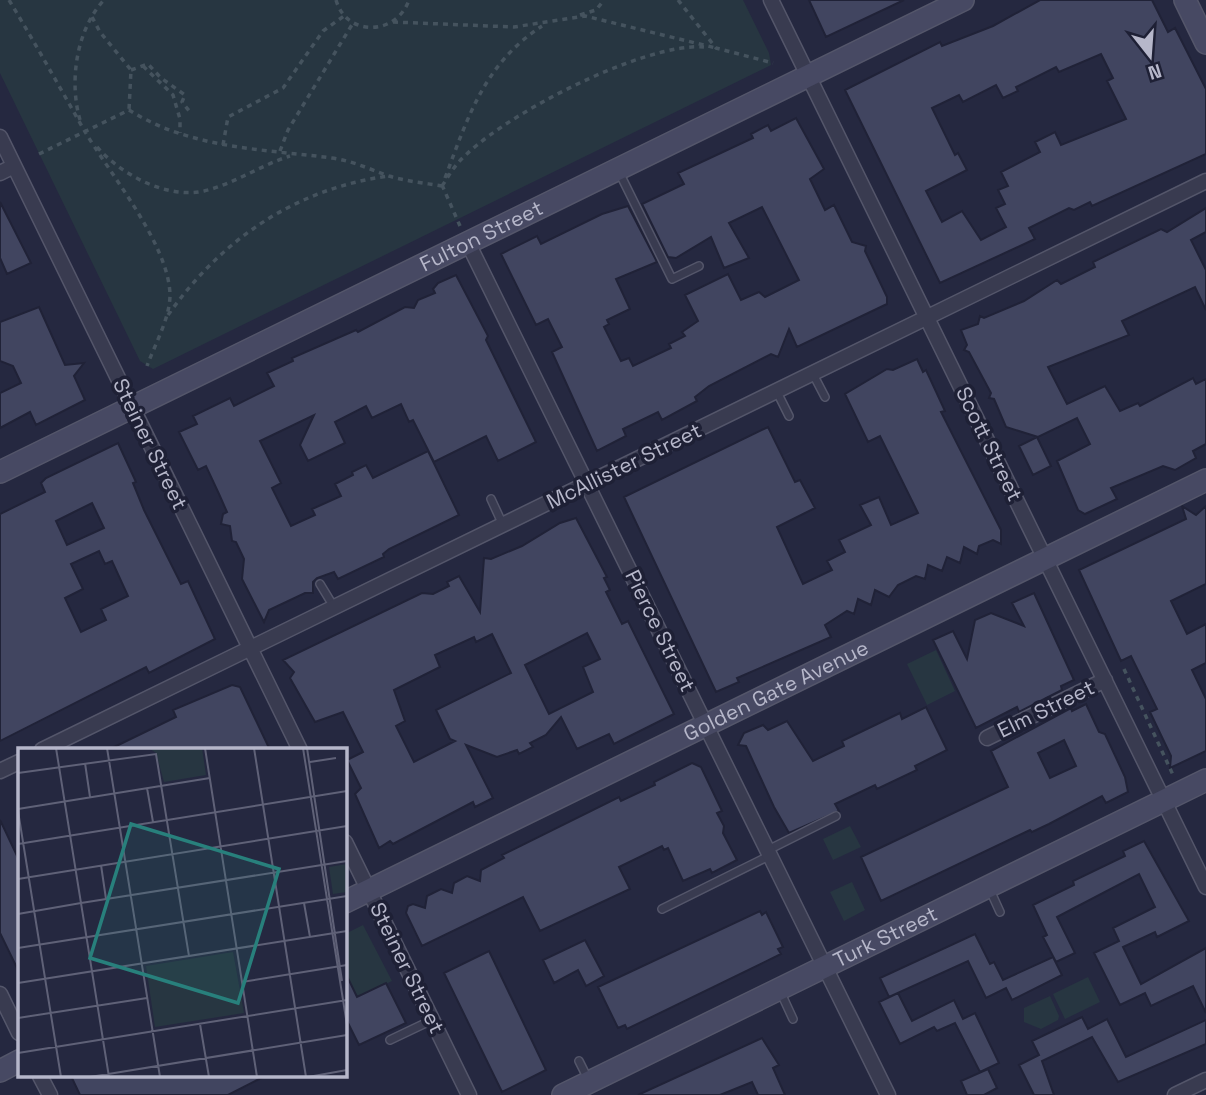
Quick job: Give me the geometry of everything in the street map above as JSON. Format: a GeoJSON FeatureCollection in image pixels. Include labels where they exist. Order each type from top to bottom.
{"type":"FeatureCollection","features":[{"type":"Feature","properties":{"kind":"main road","name":"Fulton Street"},"geometry":{"type":"LineString","coordinates":[[0,472],[963,0]]}},
{"type":"Feature","properties":{"kind":"main road"},"geometry":{"type":"LineString","coordinates":[[1185,0],[1206,43]]}},
{"type":"Feature","properties":{"kind":"main road","name":"Golden Gate Avenue"},"geometry":{"type":"LineString","coordinates":[[346,901],[1206,480]]}},
{"type":"Feature","properties":{"kind":"main road","name":"Turk Street"},"geometry":{"type":"LineString","coordinates":[[563,1095],[588,1087],[825,966],[1206,780]]}},
{"type":"Feature","properties":{"kind":"main road"},"geometry":{"type":"LineString","coordinates":[[0,1071],[18,1062]]}},
{"type":"Feature","properties":{"kind":"street","name":"Scott Street"},"geometry":{"type":"LineString","coordinates":[[771,0],[1206,887]]}},
{"type":"Feature","properties":{"kind":"street","name":"Steiner Street"},"geometry":{"type":"LineString","coordinates":[[0,137],[299,748]]}},
{"type":"Feature","properties":{"kind":"street"},"geometry":{"type":"LineString","coordinates":[[0,173],[14,166]]}},
{"type":"Feature","properties":{"kind":"street","name":"McAllister Street"},"geometry":{"type":"LineString","coordinates":[[46,748],[1206,181]]}},
{"type":"Feature","properties":{"kind":"street","name":"Pierce Street"},"geometry":{"type":"LineString","coordinates":[[468,243],[888,1095]]}},
{"type":"Feature","properties":{"kind":"street","name":"Elm Street"},"geometry":{"type":"LineString","coordinates":[[986,738],[1105,680]]}},
{"type":"Feature","properties":{"kind":"street"},"geometry":{"type":"LineString","coordinates":[[0,771],[18,762]]}},
{"type":"Feature","properties":{"kind":"street","name":"Steiner Street"},"geometry":{"type":"LineString","coordinates":[[346,844],[469,1095]]}},
{"type":"Feature","properties":{"kind":"street"},"geometry":{"type":"LineString","coordinates":[[0,994],[18,1031]]}},
{"type":"Feature","properties":{"kind":"street"},"geometry":{"type":"LineString","coordinates":[[41,1078],[50,1095]]}},
{"type":"Feature","properties":{"kind":"street"},"geometry":{"type":"LineString","coordinates":[[1175,1095],[1206,1080]]}},
{"type":"Feature","properties":{"kind":"lane"},"geometry":{"type":"LineString","coordinates":[[617,170],[672,279],[699,265]]}},
{"type":"Feature","properties":{"kind":"lane"},"geometry":{"type":"LineString","coordinates":[[813,374],[825,397]]}},
{"type":"Feature","properties":{"kind":"lane"},"geometry":{"type":"LineString","coordinates":[[776,392],[789,416]]}},
{"type":"Feature","properties":{"kind":"lane"},"geometry":{"type":"LineString","coordinates":[[491,499],[503,525]]}},
{"type":"Feature","properties":{"kind":"lane"},"geometry":{"type":"LineString","coordinates":[[320,584],[334,608]]}},
{"type":"Feature","properties":{"kind":"lane"},"geometry":{"type":"LineString","coordinates":[[662,909],[836,816]]}},
{"type":"Feature","properties":{"kind":"lane"},"geometry":{"type":"LineString","coordinates":[[988,886],[1000,912]]}},
{"type":"Feature","properties":{"kind":"lane"},"geometry":{"type":"LineString","coordinates":[[779,989],[793,1019]]}},
{"type":"Feature","properties":{"kind":"lane"},"geometry":{"type":"LineString","coordinates":[[390,1041],[432,1020]]}},
{"type":"Feature","properties":{"kind":"lane"},"geometry":{"type":"LineString","coordinates":[[579,1061],[588,1087]]}},
{"type":"Feature","properties":{"kind":"path"},"geometry":{"type":"LineString","coordinates":[[9,0],[85,132],[128,197],[158,257],[169,287],[165,320],[147,366]]}},
{"type":"Feature","properties":{"kind":"path"},"geometry":{"type":"LineString","coordinates":[[104,0],[82,37],[76,72],[77,105],[85,132],[108,159],[129,174],[181,192],[215,187],[292,155]]}},
{"type":"Feature","properties":{"kind":"path"},"geometry":{"type":"LineString","coordinates":[[336,0],[344,16],[353,23],[373,28],[393,22],[514,27],[543,25],[596,10],[604,0]]}},
{"type":"Feature","properties":{"kind":"path"},"geometry":{"type":"LineString","coordinates":[[393,22],[409,0]]}},
{"type":"Feature","properties":{"kind":"path"},"geometry":{"type":"LineString","coordinates":[[678,0],[716,48]]}},
{"type":"Feature","properties":{"kind":"path"},"geometry":{"type":"LineString","coordinates":[[223,146],[228,117],[283,88],[323,31],[344,16]]}},
{"type":"Feature","properties":{"kind":"path"},"geometry":{"type":"LineString","coordinates":[[92,17],[106,40],[131,70],[129,110]]}},
{"type":"Feature","properties":{"kind":"path"},"geometry":{"type":"LineString","coordinates":[[575,17],[597,18],[773,63]]}},
{"type":"Feature","properties":{"kind":"path"},"geometry":{"type":"LineString","coordinates":[[280,150],[288,130],[353,23]]}},
{"type":"Feature","properties":{"kind":"path"},"geometry":{"type":"LineString","coordinates":[[457,220],[442,186],[468,117],[490,75],[518,42],[543,25]]}},
{"type":"Feature","properties":{"kind":"path"},"geometry":{"type":"LineString","coordinates":[[442,186],[458,163],[492,136],[529,110],[586,80],[663,50],[688,46],[716,48]]}},
{"type":"Feature","properties":{"kind":"path"},"geometry":{"type":"LineString","coordinates":[[131,70],[148,64],[160,78],[185,94],[183,105],[190,112]]}},
{"type":"Feature","properties":{"kind":"path"},"geometry":{"type":"LineString","coordinates":[[143,66],[173,95],[183,98]]}},
{"type":"Feature","properties":{"kind":"path"},"geometry":{"type":"LineString","coordinates":[[173,95],[180,120],[180,133]]}},
{"type":"Feature","properties":{"kind":"path"},"geometry":{"type":"LineString","coordinates":[[39,154],[129,110]]}},
{"type":"Feature","properties":{"kind":"path"},"geometry":{"type":"LineString","coordinates":[[129,110],[180,133],[223,146],[255,151],[280,150],[292,155],[363,164],[389,176],[442,186]]}},
{"type":"Feature","properties":{"kind":"path"},"geometry":{"type":"LineString","coordinates":[[165,320],[218,257],[261,222],[301,200],[337,185],[389,176]]}},
{"type":"Feature","properties":{"kind":"path"},"geometry":{"type":"LineString","coordinates":[[1124,670],[1172,775],[1183,769]]}},
{"type":"Feature","properties":{"kind":"shaded area"},"geometry":{"type":"Polygon","coordinates":[[[0,0],[743,0],[769,53],[771,65],[153,369],[140,361],[0,73],[0,0]]]}},
{"type":"Feature","properties":{"kind":"shaded area"},"geometry":{"type":"Polygon","coordinates":[[[936,650],[955,691],[927,705],[907,664],[936,650]]]}},
{"type":"Feature","properties":{"kind":"shaded area"},"geometry":{"type":"Polygon","coordinates":[[[850,826],[861,847],[833,860],[823,839],[850,826]]]}},
{"type":"Feature","properties":{"kind":"shaded area"},"geometry":{"type":"Polygon","coordinates":[[[852,882],[865,910],[844,921],[830,892],[852,882]]]}},
{"type":"Feature","properties":{"kind":"shaded area"},"geometry":{"type":"Polygon","coordinates":[[[363,925],[392,981],[358,997],[346,974],[346,934],[363,925]]]}},
{"type":"Feature","properties":{"kind":"shaded area"},"geometry":{"type":"Polygon","coordinates":[[[1088,977],[1100,1002],[1065,1019],[1053,994],[1088,977]]]}},
{"type":"Feature","properties":{"kind":"shaded area"},"geometry":{"type":"Polygon","coordinates":[[[1050,996],[1059,1016],[1058,1020],[1041,1029],[1024,1022],[1024,1008],[1050,996]]]}},
{"type":"Feature","properties":{"kind":"building"},"geometry":{"type":"Polygon","coordinates":[[[809,0],[904,0],[826,37],[809,0]]]}},
{"type":"Feature","properties":{"kind":"building"},"geometry":{"type":"Polygon","coordinates":[[[1040,0],[1152,0],[1168,32],[1175,28],[1206,89],[1206,154],[1092,206],[1090,202],[1074,210],[1069,208],[1029,228],[1035,239],[940,283],[845,90],[940,42],[942,46],[993,26],[1040,0]],[[1101,54],[1059,72],[1056,67],[1016,87],[1018,91],[1003,98],[996,85],[963,102],[959,95],[932,108],[955,155],[958,153],[967,170],[926,191],[942,222],[962,211],[981,240],[1006,227],[996,208],[1005,204],[998,190],[1008,186],[1001,172],[1040,152],[1035,142],[1055,132],[1061,145],[1126,119],[1107,81],[1113,78],[1101,54]]]}},
{"type":"Feature","properties":{"kind":"building"},"geometry":{"type":"Polygon","coordinates":[[[796,118],[824,169],[810,179],[825,210],[834,205],[852,242],[866,246],[865,251],[887,297],[887,304],[797,347],[789,329],[778,357],[771,354],[709,386],[695,397],[697,401],[662,420],[658,412],[623,429],[626,436],[597,451],[552,352],[562,347],[548,319],[536,325],[501,254],[537,236],[541,244],[602,214],[628,206],[657,262],[616,279],[630,309],[607,320],[609,324],[604,327],[621,361],[629,358],[633,366],[671,348],[669,344],[685,336],[682,332],[698,321],[685,295],[728,274],[741,300],[759,292],[765,297],[799,280],[762,207],[729,223],[749,258],[724,268],[711,237],[676,258],[668,257],[642,204],[684,184],[678,173],[753,138],[751,134],[768,125],[771,131],[796,118]]]}},
{"type":"Feature","properties":{"kind":"building"},"geometry":{"type":"Polygon","coordinates":[[[0,202],[31,263],[7,274],[0,258],[0,202]]]}},
{"type":"Feature","properties":{"kind":"building"},"geometry":{"type":"Polygon","coordinates":[[[1206,208],[1206,232],[1191,240],[1206,270],[1206,310],[1195,287],[1122,321],[1129,335],[1048,367],[1067,404],[1105,386],[1120,411],[1138,403],[1140,406],[1193,378],[1196,384],[1206,379],[1206,444],[1193,451],[1196,458],[1175,470],[1163,466],[1111,488],[1117,499],[1085,514],[1078,510],[1057,461],[1090,444],[1077,418],[1038,437],[1006,427],[994,399],[989,398],[991,393],[969,352],[964,350],[967,345],[961,330],[978,324],[980,316],[984,318],[1024,301],[1057,280],[1061,284],[1095,267],[1093,262],[1161,229],[1167,232],[1206,208]]]}},
{"type":"Feature","properties":{"kind":"building"},"geometry":{"type":"Polygon","coordinates":[[[456,275],[488,336],[486,340],[536,442],[498,461],[486,436],[434,462],[413,420],[409,422],[401,404],[372,418],[366,406],[335,422],[345,443],[308,461],[300,445],[314,415],[260,441],[281,483],[272,488],[291,526],[315,515],[312,509],[341,496],[335,484],[353,475],[352,472],[366,465],[373,478],[428,451],[459,515],[389,549],[383,554],[384,557],[338,579],[334,572],[317,578],[313,582],[313,593],[305,593],[269,610],[264,622],[242,579],[244,559],[236,542],[232,541],[230,526],[221,524],[223,514],[227,512],[219,494],[206,466],[198,470],[179,432],[197,424],[193,416],[230,398],[234,406],[274,386],[267,373],[293,361],[292,358],[356,330],[358,332],[405,307],[414,308],[418,300],[435,293],[433,289],[438,283],[456,275]]]}},
{"type":"Feature","properties":{"kind":"building"},"geometry":{"type":"Polygon","coordinates":[[[39,307],[65,365],[84,363],[74,376],[85,400],[36,425],[30,412],[0,428],[0,393],[21,383],[13,366],[0,361],[0,322],[39,307]]]}},
{"type":"Feature","properties":{"kind":"building"},"geometry":{"type":"Polygon","coordinates":[[[917,359],[923,372],[926,370],[945,411],[941,412],[1001,530],[1001,544],[993,540],[979,546],[977,554],[964,547],[960,563],[947,557],[942,571],[928,565],[925,579],[916,576],[898,585],[889,597],[875,590],[871,605],[858,599],[854,614],[847,611],[825,625],[831,637],[737,678],[739,682],[716,692],[624,497],[768,427],[795,482],[800,480],[815,508],[777,527],[803,584],[832,570],[827,561],[845,552],[839,540],[871,525],[860,505],[879,497],[891,525],[918,513],[880,436],[868,442],[845,394],[887,369],[893,370],[917,359]]]}},
{"type":"Feature","properties":{"kind":"building"},"geometry":{"type":"Polygon","coordinates":[[[1037,437],[1051,466],[1033,475],[1019,446],[1037,437]]]}},
{"type":"Feature","properties":{"kind":"building"},"geometry":{"type":"Polygon","coordinates":[[[118,443],[136,482],[133,483],[144,510],[181,584],[188,581],[215,639],[149,673],[146,667],[0,741],[0,514],[45,492],[41,483],[46,478],[118,443]],[[92,503],[56,521],[67,545],[104,528],[92,503]],[[99,551],[71,564],[83,589],[65,598],[81,632],[106,620],[101,609],[128,596],[112,561],[105,564],[99,551]]]}},
{"type":"Feature","properties":{"kind":"building"},"geometry":{"type":"Polygon","coordinates":[[[1182,506],[1196,515],[1206,506],[1206,584],[1171,601],[1187,634],[1206,624],[1206,663],[1192,670],[1206,699],[1206,751],[1170,768],[1171,756],[1150,712],[1157,709],[1131,656],[1121,661],[1079,570],[1186,519],[1182,506]]]}},
{"type":"Feature","properties":{"kind":"building"},"geometry":{"type":"Polygon","coordinates":[[[576,518],[607,577],[604,578],[610,590],[606,592],[622,624],[628,621],[674,714],[614,744],[609,734],[577,749],[561,717],[546,735],[530,743],[533,747],[519,754],[517,750],[497,757],[466,745],[493,798],[475,807],[473,802],[393,844],[390,841],[379,848],[355,794],[361,788],[347,760],[363,752],[343,712],[315,722],[290,678],[294,672],[283,660],[422,593],[433,594],[449,586],[447,582],[459,576],[480,612],[484,558],[491,559],[522,546],[560,523],[576,518]],[[587,633],[525,665],[549,714],[593,692],[583,667],[600,659],[587,633]],[[492,634],[476,642],[474,637],[435,655],[440,667],[394,690],[405,721],[396,726],[414,762],[455,741],[450,739],[436,710],[511,673],[492,634]]]}},
{"type":"Feature","properties":{"kind":"building"},"geometry":{"type":"Polygon","coordinates":[[[1034,593],[1074,680],[1061,686],[1062,690],[1019,712],[1017,707],[976,728],[933,640],[953,631],[967,659],[975,620],[991,613],[1024,626],[1012,603],[1034,593]]]}},
{"type":"Feature","properties":{"kind":"building"},"geometry":{"type":"Polygon","coordinates":[[[232,685],[240,687],[269,748],[112,748],[176,717],[173,710],[232,685]]]}},
{"type":"Feature","properties":{"kind":"building"},"geometry":{"type":"Polygon","coordinates":[[[1086,704],[1099,732],[1105,734],[1125,777],[1128,792],[1106,803],[1102,796],[1049,824],[1032,832],[1030,830],[881,901],[861,857],[1008,787],[991,751],[1071,708],[1072,711],[1086,704]],[[1064,740],[1038,753],[1050,778],[1076,766],[1064,740]]]}},
{"type":"Feature","properties":{"kind":"building"},"geometry":{"type":"Polygon","coordinates":[[[926,707],[947,750],[915,766],[917,770],[877,789],[875,785],[835,804],[839,811],[789,833],[746,746],[738,745],[744,733],[763,725],[768,730],[787,721],[813,761],[844,746],[842,741],[900,713],[902,719],[926,707]]]}},
{"type":"Feature","properties":{"kind":"building"},"geometry":{"type":"Polygon","coordinates":[[[692,763],[701,767],[722,811],[717,813],[724,826],[723,833],[737,860],[712,873],[710,869],[683,881],[668,848],[664,850],[662,846],[619,867],[630,889],[540,931],[523,897],[422,946],[406,913],[408,906],[413,904],[425,908],[427,896],[441,889],[452,893],[454,883],[467,876],[480,881],[481,870],[504,858],[502,855],[619,797],[621,801],[655,785],[654,782],[692,763]]]}},
{"type":"Feature","properties":{"kind":"building"},"geometry":{"type":"Polygon","coordinates":[[[0,820],[18,858],[18,970],[0,933],[0,820]]]}},
{"type":"Feature","properties":{"kind":"building"},"geometry":{"type":"Polygon","coordinates":[[[1144,841],[1189,921],[1157,937],[1155,932],[1123,947],[1141,984],[1206,948],[1206,1013],[1193,986],[1151,1006],[1145,993],[1120,1005],[1094,953],[1119,941],[1113,928],[1155,907],[1139,874],[1057,917],[1075,953],[1056,962],[1043,937],[1047,935],[1033,905],[1074,885],[1073,881],[1125,856],[1123,851],[1144,841]]]}},
{"type":"Feature","properties":{"kind":"building"},"geometry":{"type":"Polygon","coordinates":[[[760,911],[762,915],[766,912],[783,947],[778,949],[781,954],[627,1029],[625,1025],[618,1028],[598,987],[760,911]]]}},
{"type":"Feature","properties":{"kind":"building"},"geometry":{"type":"Polygon","coordinates":[[[975,934],[990,964],[994,962],[1003,980],[1053,957],[1062,975],[1012,1000],[1006,988],[986,998],[968,961],[889,997],[880,978],[975,934]]]}},
{"type":"Feature","properties":{"kind":"building"},"geometry":{"type":"Polygon","coordinates":[[[585,940],[604,976],[586,986],[578,970],[554,983],[543,960],[585,940]]]}},
{"type":"Feature","properties":{"kind":"building"},"geometry":{"type":"Polygon","coordinates":[[[489,951],[546,1070],[502,1092],[444,973],[489,951]]]}},
{"type":"Feature","properties":{"kind":"building"},"geometry":{"type":"Polygon","coordinates":[[[346,974],[357,997],[386,983],[406,1023],[359,1045],[346,1019],[346,974]]]}},
{"type":"Feature","properties":{"kind":"building"},"geometry":{"type":"Polygon","coordinates":[[[898,993],[912,1021],[954,1000],[963,1019],[975,1013],[999,1063],[980,1072],[955,1023],[937,1031],[934,1027],[900,1044],[879,1002],[898,993]]]}},
{"type":"Feature","properties":{"kind":"building"},"geometry":{"type":"Polygon","coordinates":[[[1082,1017],[1088,1029],[1107,1019],[1126,1057],[1206,1020],[1206,1044],[1118,1082],[1092,1037],[1042,1061],[1054,1095],[1034,1095],[1019,1065],[1039,1055],[1032,1041],[1082,1017]]]}},
{"type":"Feature","properties":{"kind":"building"},"geometry":{"type":"Polygon","coordinates":[[[762,1038],[779,1065],[773,1068],[785,1095],[758,1095],[752,1082],[720,1095],[638,1095],[762,1038]]]}},
{"type":"Feature","properties":{"kind":"building"},"geometry":{"type":"Polygon","coordinates":[[[988,1069],[997,1088],[984,1095],[967,1095],[961,1081],[988,1069]]]}},
{"type":"Feature","properties":{"kind":"building"},"geometry":{"type":"Polygon","coordinates":[[[72,1078],[261,1078],[228,1095],[80,1095],[72,1078]]]}}]}
